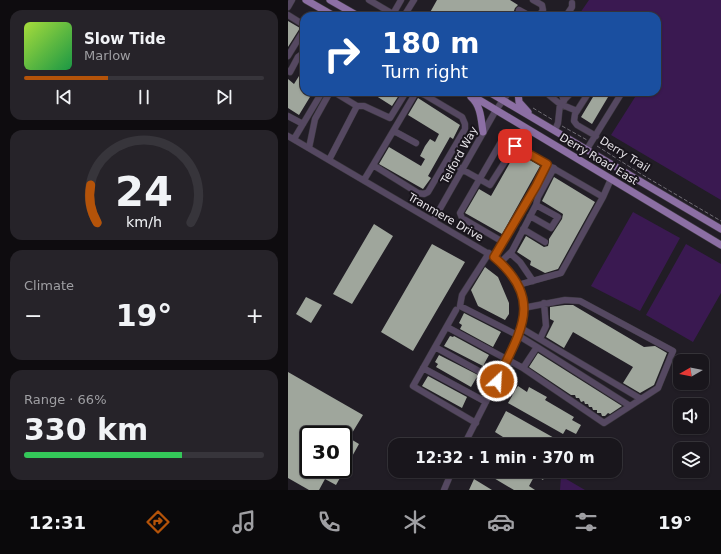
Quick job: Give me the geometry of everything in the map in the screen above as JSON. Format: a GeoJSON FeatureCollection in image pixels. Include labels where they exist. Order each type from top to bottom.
{"type":"FeatureCollection","features":[{"type":"Feature","properties":{"kind":"main road"},"geometry":{"type":"LineString","coordinates":[[306,0],[327,12]]}},
{"type":"Feature","properties":{"kind":"main road"},"geometry":{"type":"LineString","coordinates":[[330,0],[351,12]]}},
{"type":"Feature","properties":{"kind":"main road"},"geometry":{"type":"LineString","coordinates":[[469,96],[476,102],[481,116],[483,132]]}},
{"type":"Feature","properties":{"kind":"main road","name":"Derry Road East"},"geometry":{"type":"LineString","coordinates":[[472,96],[721,245]]}},
{"type":"Feature","properties":{"kind":"main road","name":"Derry Road East"},"geometry":{"type":"LineString","coordinates":[[496,96],[721,229]]}},
{"type":"Feature","properties":{"kind":"main road"},"geometry":{"type":"LineString","coordinates":[[519,96],[520,102],[532,117]]}},
{"type":"Feature","properties":{"kind":"main road"},"geometry":{"type":"LineString","coordinates":[[707,237],[714,225]]}},
{"type":"Feature","properties":{"kind":"street"},"geometry":{"type":"LineString","coordinates":[[288,7],[292,0]]}},
{"type":"Feature","properties":{"kind":"street"},"geometry":{"type":"LineString","coordinates":[[369,0],[390,12]]}},
{"type":"Feature","properties":{"kind":"street"},"geometry":{"type":"LineString","coordinates":[[394,12],[402,0]]}},
{"type":"Feature","properties":{"kind":"street"},"geometry":{"type":"LineString","coordinates":[[406,12],[414,0]]}},
{"type":"Feature","properties":{"kind":"street"},"geometry":{"type":"LineString","coordinates":[[533,0],[542,5],[543,10],[542,12]]}},
{"type":"Feature","properties":{"kind":"street"},"geometry":{"type":"LineString","coordinates":[[569,12],[572,8],[573,1]]}},
{"type":"Feature","properties":{"kind":"street"},"geometry":{"type":"LineString","coordinates":[[519,10],[523,12]]}},
{"type":"Feature","properties":{"kind":"street"},"geometry":{"type":"LineString","coordinates":[[288,15],[300,22]]}},
{"type":"Feature","properties":{"kind":"street"},"geometry":{"type":"LineString","coordinates":[[288,56],[300,36]]}},
{"type":"Feature","properties":{"kind":"street"},"geometry":{"type":"LineString","coordinates":[[288,71],[290,72],[300,56]]}},
{"type":"Feature","properties":{"kind":"street"},"geometry":{"type":"LineString","coordinates":[[291,138],[303,124],[320,96]]}},
{"type":"Feature","properties":{"kind":"street"},"geometry":{"type":"LineString","coordinates":[[309,148],[315,119],[328,96]]}},
{"type":"Feature","properties":{"kind":"street"},"geometry":{"type":"LineString","coordinates":[[341,96],[357,106],[364,106],[390,118],[404,96]]}},
{"type":"Feature","properties":{"kind":"street"},"geometry":{"type":"LineString","coordinates":[[364,180],[414,96]]}},
{"type":"Feature","properties":{"kind":"street"},"geometry":{"type":"LineString","coordinates":[[373,165],[418,193],[424,194],[428,192],[465,129],[465,124],[462,117],[427,96]]}},
{"type":"Feature","properties":{"kind":"street","name":"Telford Way"},"geometry":{"type":"LineString","coordinates":[[433,221],[483,132],[506,96]]}},
{"type":"Feature","properties":{"kind":"street"},"geometry":{"type":"LineString","coordinates":[[551,96],[577,111]]}},
{"type":"Feature","properties":{"kind":"street"},"geometry":{"type":"LineString","coordinates":[[555,130],[558,123],[562,102],[561,96]]}},
{"type":"Feature","properties":{"kind":"street"},"geometry":{"type":"LineString","coordinates":[[562,102],[568,96]]}},
{"type":"Feature","properties":{"kind":"street"},"geometry":{"type":"LineString","coordinates":[[586,96],[577,111],[574,121],[577,125],[596,136]]}},
{"type":"Feature","properties":{"kind":"street"},"geometry":{"type":"LineString","coordinates":[[587,149],[620,96]]}},
{"type":"Feature","properties":{"kind":"street"},"geometry":{"type":"LineString","coordinates":[[329,160],[357,106]]}},
{"type":"Feature","properties":{"kind":"street"},"geometry":{"type":"LineString","coordinates":[[288,116],[303,124]]}},
{"type":"Feature","properties":{"kind":"street"},"geometry":{"type":"LineString","coordinates":[[394,131],[416,143]]}},
{"type":"Feature","properties":{"kind":"street","name":"Tranmere Drive"},"geometry":{"type":"LineString","coordinates":[[291,138],[492,255],[508,268],[516,280],[523,298],[524,316],[519,336],[468,438]]}},
{"type":"Feature","properties":{"kind":"street"},"geometry":{"type":"LineString","coordinates":[[503,242],[462,218],[460,213],[501,142],[515,146],[603,197]]}},
{"type":"Feature","properties":{"kind":"street"},"geometry":{"type":"LineString","coordinates":[[447,161],[490,185],[515,146]]}},
{"type":"Feature","properties":{"kind":"street"},"geometry":{"type":"LineString","coordinates":[[547,164],[536,186],[503,242],[462,295],[460,306],[519,336],[630,406]]}},
{"type":"Feature","properties":{"kind":"street"},"geometry":{"type":"LineString","coordinates":[[501,262],[510,253],[554,168]]}},
{"type":"Feature","properties":{"kind":"street"},"geometry":{"type":"LineString","coordinates":[[518,285],[562,273],[612,179]]}},
{"type":"Feature","properties":{"kind":"street"},"geometry":{"type":"LineString","coordinates":[[530,216],[552,228],[558,216],[536,204]]}},
{"type":"Feature","properties":{"kind":"street"},"geometry":{"type":"LineString","coordinates":[[523,229],[545,242]]}},
{"type":"Feature","properties":{"kind":"street"},"geometry":{"type":"LineString","coordinates":[[510,253],[520,262],[533,281]]}},
{"type":"Feature","properties":{"kind":"street"},"geometry":{"type":"LineString","coordinates":[[447,327],[523,368],[604,423],[658,388],[673,351],[580,301],[565,300],[523,308]]}},
{"type":"Feature","properties":{"kind":"street"},"geometry":{"type":"LineString","coordinates":[[540,339],[546,326],[544,303]]}},
{"type":"Feature","properties":{"kind":"street"},"geometry":{"type":"LineString","coordinates":[[456,310],[412,386],[476,423]]}},
{"type":"Feature","properties":{"kind":"street"},"geometry":{"type":"LineString","coordinates":[[521,328],[641,399]]}},
{"type":"Feature","properties":{"kind":"street"},"geometry":{"type":"LineString","coordinates":[[435,347],[497,381]]}},
{"type":"Feature","properties":{"kind":"street"},"geometry":{"type":"LineString","coordinates":[[523,368],[537,347]]}},
{"type":"Feature","properties":{"kind":"street"},"geometry":{"type":"LineString","coordinates":[[423,368],[486,402]]}},
{"type":"Feature","properties":{"kind":"street"},"geometry":{"type":"LineString","coordinates":[[444,490],[449,478]]}},
{"type":"Feature","properties":{"kind":"path","name":"Derry Trail"},"geometry":{"type":"LineString","coordinates":[[531,106],[641,174],[721,221]]}},
{"type":"Feature","properties":{"kind":"shaded area"},"geometry":{"type":"Polygon","coordinates":[[[589,0],[721,0],[721,200],[611,135],[636,96],[661,96],[661,12],[581,12],[589,0]]]}},
{"type":"Feature","properties":{"kind":"shaded area"},"geometry":{"type":"Polygon","coordinates":[[[633,212],[680,238],[640,311],[591,286],[633,212]]]}},
{"type":"Feature","properties":{"kind":"shaded area"},"geometry":{"type":"Polygon","coordinates":[[[686,244],[721,264],[721,293],[693,342],[646,315],[686,244]]]}},
{"type":"Feature","properties":{"kind":"shaded area"},"geometry":{"type":"Polygon","coordinates":[[[561,478],[564,478],[585,490],[560,490],[561,478]]]}},
{"type":"Feature","properties":{"kind":"building"},"geometry":{"type":"Polygon","coordinates":[[[437,0],[510,0],[518,5],[514,12],[430,12],[437,0]]]}},
{"type":"Feature","properties":{"kind":"building"},"geometry":{"type":"Polygon","coordinates":[[[288,21],[300,28],[288,47],[288,21]]]}},
{"type":"Feature","properties":{"kind":"building"},"geometry":{"type":"Polygon","coordinates":[[[300,74],[300,96],[311,96],[299,115],[288,108],[288,79],[294,84],[300,74]]]}},
{"type":"Feature","properties":{"kind":"building"},"geometry":{"type":"Polygon","coordinates":[[[376,96],[398,96],[392,106],[376,96]]]}},
{"type":"Feature","properties":{"kind":"building"},"geometry":{"type":"Polygon","coordinates":[[[594,96],[609,96],[592,124],[581,117],[594,96]]]}},
{"type":"Feature","properties":{"kind":"building"},"geometry":{"type":"Polygon","coordinates":[[[418,98],[460,125],[453,139],[450,137],[428,176],[431,178],[423,189],[379,164],[389,147],[421,166],[425,159],[420,156],[425,146],[430,139],[435,142],[439,134],[408,115],[418,98]]]}},
{"type":"Feature","properties":{"kind":"building"},"geometry":{"type":"Polygon","coordinates":[[[516,152],[540,166],[502,234],[465,213],[479,189],[491,196],[516,152]]]}},
{"type":"Feature","properties":{"kind":"building"},"geometry":{"type":"Polygon","coordinates":[[[554,177],[595,202],[558,269],[545,273],[530,265],[531,261],[517,252],[526,236],[544,247],[548,246],[549,239],[562,219],[563,214],[542,201],[554,177]]]}},
{"type":"Feature","properties":{"kind":"building"},"geometry":{"type":"Polygon","coordinates":[[[374,224],[393,236],[352,304],[333,294],[374,224]]]}},
{"type":"Feature","properties":{"kind":"building"},"geometry":{"type":"Polygon","coordinates":[[[432,244],[465,262],[413,351],[381,332],[432,244]]]}},
{"type":"Feature","properties":{"kind":"building"},"geometry":{"type":"Polygon","coordinates":[[[485,267],[498,277],[509,303],[509,314],[505,320],[478,306],[471,290],[485,267]]]}},
{"type":"Feature","properties":{"kind":"building"},"geometry":{"type":"Polygon","coordinates":[[[306,297],[322,305],[311,323],[296,314],[306,297]]]}},
{"type":"Feature","properties":{"kind":"building"},"geometry":{"type":"Polygon","coordinates":[[[573,305],[644,347],[655,346],[667,353],[654,385],[640,393],[623,383],[633,367],[573,332],[564,348],[546,337],[554,321],[550,319],[550,307],[573,305]]]}},
{"type":"Feature","properties":{"kind":"building"},"geometry":{"type":"Polygon","coordinates":[[[464,313],[501,332],[493,347],[460,329],[462,325],[459,323],[464,313]]]}},
{"type":"Feature","properties":{"kind":"building"},"geometry":{"type":"Polygon","coordinates":[[[450,336],[454,336],[489,355],[483,366],[444,346],[450,336]]]}},
{"type":"Feature","properties":{"kind":"building"},"geometry":{"type":"Polygon","coordinates":[[[538,353],[622,406],[605,416],[602,416],[601,413],[597,413],[597,410],[593,410],[588,404],[585,404],[584,401],[581,402],[575,395],[571,395],[529,367],[538,353]]]}},
{"type":"Feature","properties":{"kind":"building"},"geometry":{"type":"Polygon","coordinates":[[[439,355],[478,375],[471,387],[436,367],[438,364],[435,362],[439,355]]]}},
{"type":"Feature","properties":{"kind":"building"},"geometry":{"type":"Polygon","coordinates":[[[288,372],[363,415],[352,433],[352,426],[300,426],[300,478],[340,478],[336,485],[325,479],[319,490],[309,490],[288,478],[288,372]]]}},
{"type":"Feature","properties":{"kind":"building"},"geometry":{"type":"Polygon","coordinates":[[[428,376],[467,397],[462,408],[422,386],[428,376]]]}},
{"type":"Feature","properties":{"kind":"building"},"geometry":{"type":"Polygon","coordinates":[[[518,386],[527,392],[529,387],[547,397],[545,400],[574,417],[572,420],[581,425],[576,434],[566,429],[563,434],[508,403],[518,386]]]}},
{"type":"Feature","properties":{"kind":"building"},"geometry":{"type":"Polygon","coordinates":[[[506,411],[554,438],[502,438],[495,432],[506,411]]]}},
{"type":"Feature","properties":{"kind":"building"},"geometry":{"type":"Polygon","coordinates":[[[352,440],[359,444],[352,456],[352,440]]]}},
{"type":"Feature","properties":{"kind":"building"},"geometry":{"type":"Polygon","coordinates":[[[494,478],[533,478],[529,486],[535,490],[514,490],[494,478]]]}},
{"type":"Feature","properties":{"kind":"building"},"geometry":{"type":"Polygon","coordinates":[[[474,479],[492,490],[469,490],[474,479]]]}},
{"type":"Feature","properties":{"kind":"route"},"geometry":{"type":"LineString","coordinates":[[497,381],[516,343],[524,316],[523,298],[516,280],[508,268],[494,257],[536,186],[547,164],[515,146]]}}]}
